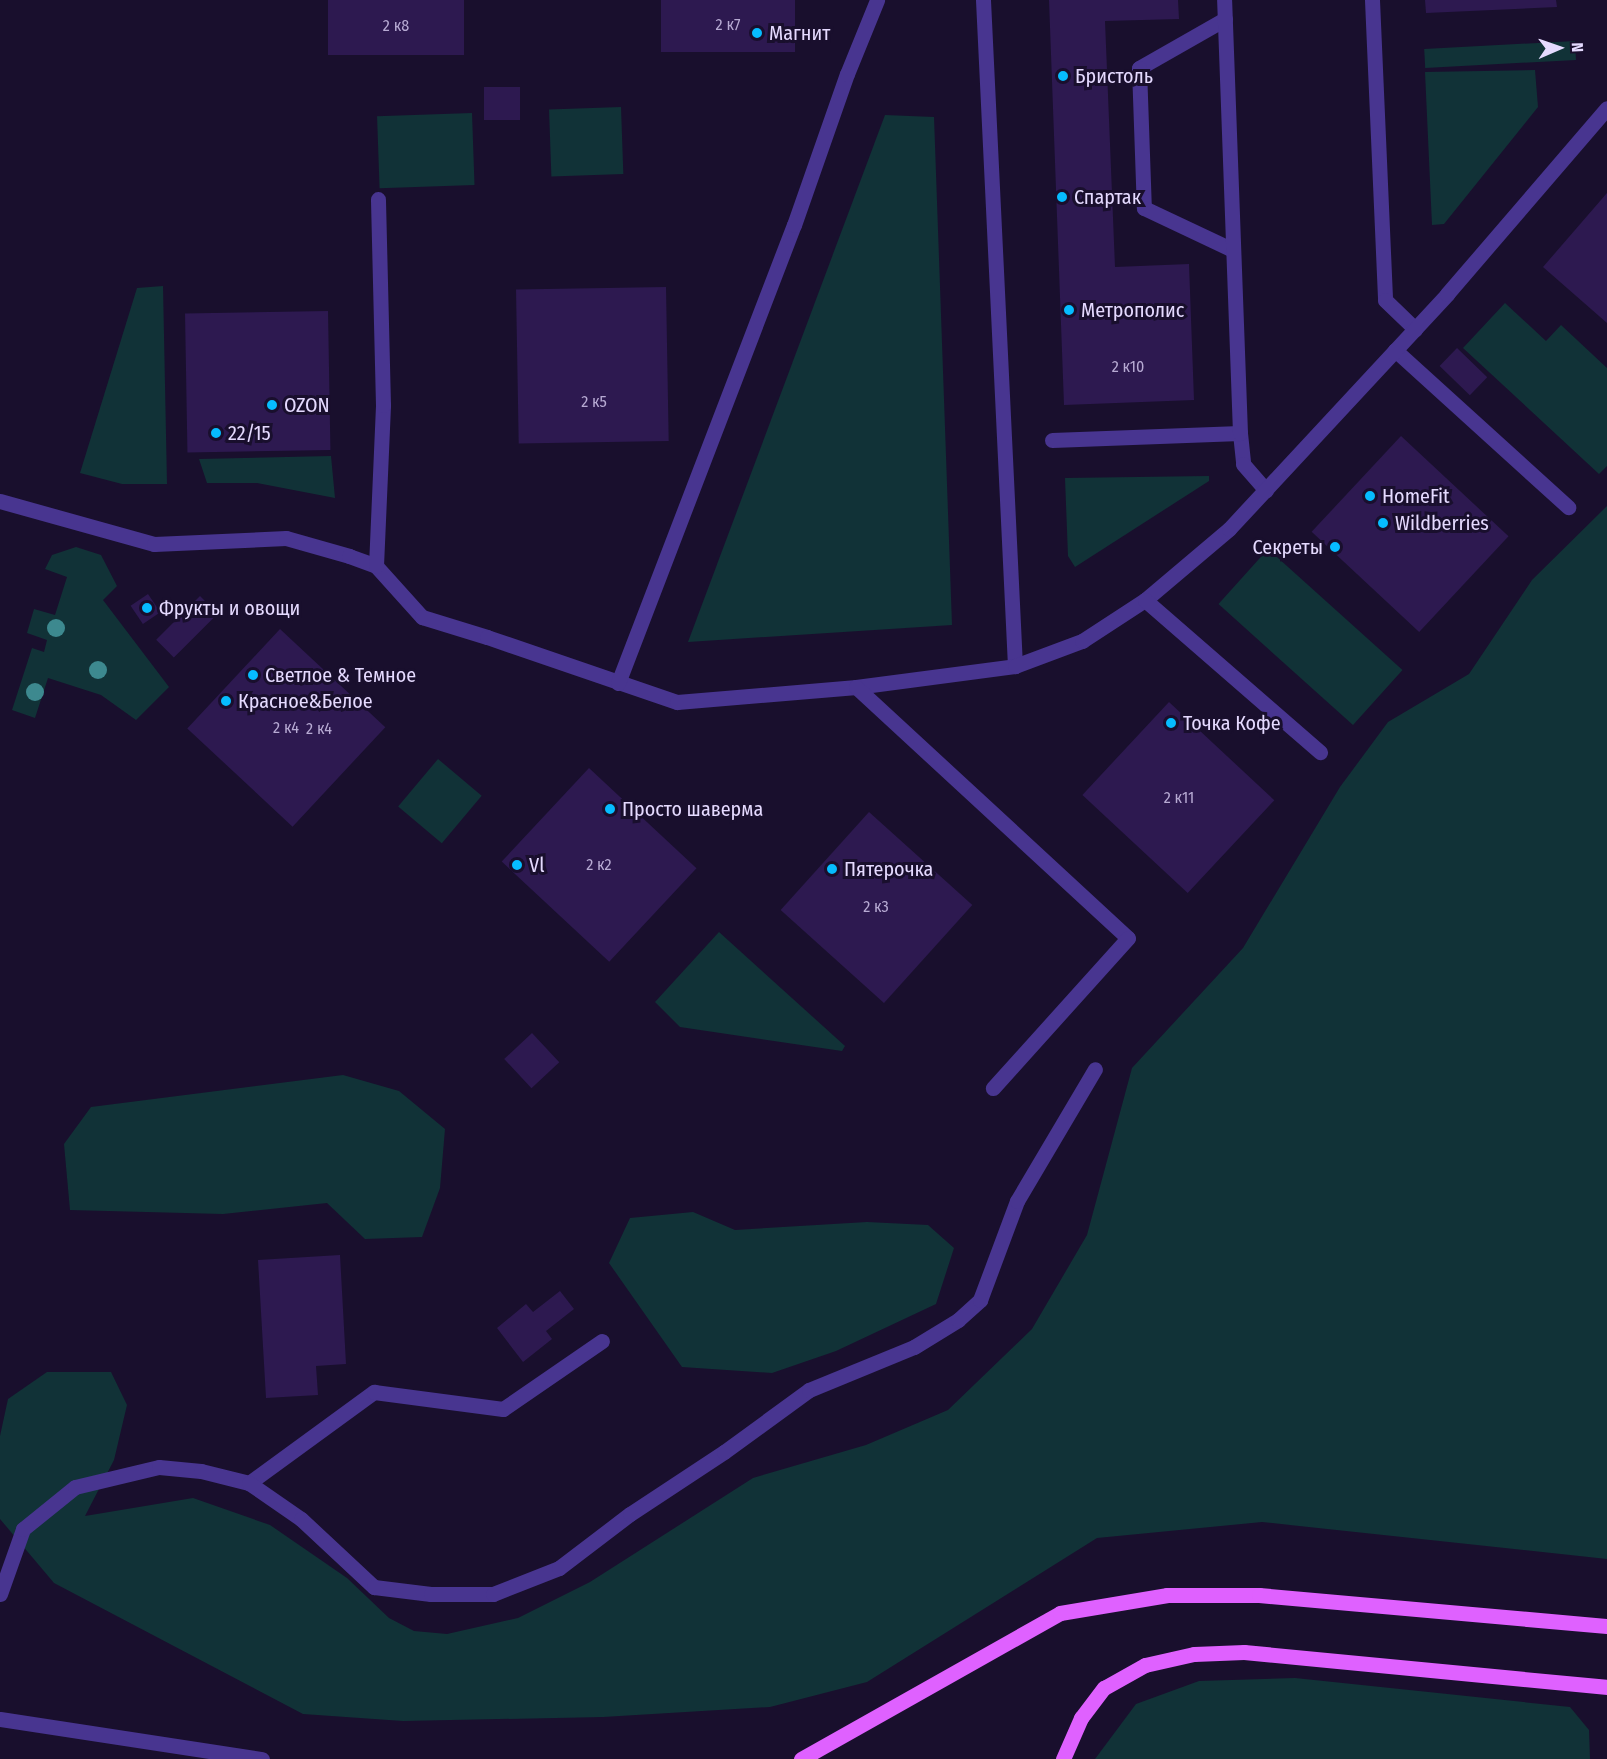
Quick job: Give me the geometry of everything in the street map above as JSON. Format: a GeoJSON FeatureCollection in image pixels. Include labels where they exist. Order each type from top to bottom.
{"type":"FeatureCollection","features":[{"type":"Feature","properties":{"kind":"main road"},"geometry":{"type":"LineString","coordinates":[[801,1759],[1060,1613],[1167,1595],[1259,1595],[1607,1626]]}},
{"type":"Feature","properties":{"kind":"main road"},"geometry":{"type":"LineString","coordinates":[[1063,1759],[1081,1718],[1104,1688],[1145,1665],[1194,1654],[1244,1652],[1607,1687]]}},
{"type":"Feature","properties":{"kind":"lane"},"geometry":{"type":"LineString","coordinates":[[618,683],[794,225],[843,83],[877,0]]}},
{"type":"Feature","properties":{"kind":"lane"},"geometry":{"type":"LineString","coordinates":[[983,0],[1015,666]]}},
{"type":"Feature","properties":{"kind":"lane"},"geometry":{"type":"LineString","coordinates":[[1224,0],[1240,433],[1243,464],[1266,490]]}},
{"type":"Feature","properties":{"kind":"lane"},"geometry":{"type":"LineString","coordinates":[[1372,0],[1385,300],[1415,329]]}},
{"type":"Feature","properties":{"kind":"lane"},"geometry":{"type":"LineString","coordinates":[[1225,19],[1139,68],[1144,208],[1233,250]]}},
{"type":"Feature","properties":{"kind":"lane"},"geometry":{"type":"LineString","coordinates":[[0,501],[154,544],[286,538],[376,566],[422,617],[677,702],[856,687],[1015,666],[1082,641],[1145,600],[1229,529],[1415,329],[1607,108]]}},
{"type":"Feature","properties":{"kind":"lane"},"geometry":{"type":"LineString","coordinates":[[376,566],[383,405],[378,199]]}},
{"type":"Feature","properties":{"kind":"lane"},"geometry":{"type":"LineString","coordinates":[[1395,350],[1568,507]]}},
{"type":"Feature","properties":{"kind":"lane"},"geometry":{"type":"LineString","coordinates":[[1052,440],[1240,433]]}},
{"type":"Feature","properties":{"kind":"lane"},"geometry":{"type":"LineString","coordinates":[[1145,600],[1320,752]]}},
{"type":"Feature","properties":{"kind":"lane"},"geometry":{"type":"LineString","coordinates":[[856,687],[1128,938],[993,1088]]}},
{"type":"Feature","properties":{"kind":"lane"},"geometry":{"type":"LineString","coordinates":[[0,1594],[23,1529],[75,1487],[159,1467],[201,1471],[249,1483],[301,1519],[374,1587],[431,1594],[493,1594],[559,1568],[630,1514],[724,1452],[809,1390],[914,1347],[958,1320],[980,1300],[1017,1201],[1095,1069]]}},
{"type":"Feature","properties":{"kind":"lane"},"geometry":{"type":"LineString","coordinates":[[249,1483],[374,1392],[503,1409],[602,1341]]}},
{"type":"Feature","properties":{"kind":"lane"},"geometry":{"type":"LineString","coordinates":[[0,1719],[262,1759]]}},
{"type":"Feature","properties":{"kind":"green space"},"geometry":{"type":"Polygon","coordinates":[[[1575,41],[1576,60],[1425,68],[1424,49],[1575,41]]]}},
{"type":"Feature","properties":{"kind":"green space"},"geometry":{"type":"Polygon","coordinates":[[[1535,70],[1538,107],[1444,224],[1432,225],[1425,72],[1535,70]]]}},
{"type":"Feature","properties":{"kind":"green space"},"geometry":{"type":"Polygon","coordinates":[[[621,107],[623,174],[551,176],[549,110],[621,107]]]}},
{"type":"Feature","properties":{"kind":"green space"},"geometry":{"type":"Polygon","coordinates":[[[472,113],[475,185],[380,188],[377,116],[472,113]]]}},
{"type":"Feature","properties":{"kind":"green space"},"geometry":{"type":"Polygon","coordinates":[[[885,115],[934,117],[952,625],[688,642],[885,115]]]}},
{"type":"Feature","properties":{"kind":"green space"},"geometry":{"type":"Polygon","coordinates":[[[163,286],[167,484],[122,484],[80,473],[137,288],[163,286]]]}},
{"type":"Feature","properties":{"kind":"green space"},"geometry":{"type":"Polygon","coordinates":[[[1505,303],[1546,341],[1561,325],[1607,368],[1607,466],[1599,474],[1463,348],[1505,303]]]}},
{"type":"Feature","properties":{"kind":"green space"},"geometry":{"type":"Polygon","coordinates":[[[331,456],[335,498],[257,483],[207,483],[199,459],[331,456]]]}},
{"type":"Feature","properties":{"kind":"green space"},"geometry":{"type":"Polygon","coordinates":[[[1209,476],[1209,481],[1075,567],[1068,556],[1065,478],[1209,476]]]}},
{"type":"Feature","properties":{"kind":"green space"},"geometry":{"type":"Polygon","coordinates":[[[1607,506],[1607,1559],[1262,1522],[1097,1538],[867,1682],[770,1707],[603,1717],[403,1721],[303,1714],[54,1583],[0,1519],[0,1436],[8,1399],[47,1372],[111,1372],[127,1405],[114,1460],[85,1516],[193,1498],[270,1525],[347,1578],[389,1618],[414,1631],[447,1634],[518,1618],[590,1582],[753,1478],[866,1445],[948,1410],[1032,1329],[1087,1235],[1132,1068],[1243,948],[1340,787],[1388,722],[1469,674],[1532,580],[1607,506]]]}},
{"type":"Feature","properties":{"kind":"green space"},"geometry":{"type":"Polygon","coordinates":[[[76,547],[101,555],[117,586],[103,600],[169,687],[136,720],[101,695],[48,678],[35,718],[12,710],[32,648],[44,652],[47,640],[27,633],[34,609],[55,615],[67,577],[45,569],[52,555],[76,547]]]}},
{"type":"Feature","properties":{"kind":"green space"},"geometry":{"type":"Polygon","coordinates":[[[1268,549],[1403,670],[1353,725],[1218,604],[1268,549]]]}},
{"type":"Feature","properties":{"kind":"green space"},"geometry":{"type":"Polygon","coordinates":[[[438,759],[482,796],[442,843],[398,806],[438,759]]]}},
{"type":"Feature","properties":{"kind":"green space"},"geometry":{"type":"Polygon","coordinates":[[[719,932],[845,1046],[842,1051],[680,1027],[655,1002],[719,932]]]}},
{"type":"Feature","properties":{"kind":"green space"},"geometry":{"type":"Polygon","coordinates":[[[343,1075],[399,1091],[445,1129],[440,1188],[422,1237],[365,1239],[327,1203],[223,1214],[70,1210],[64,1144],[91,1107],[343,1075]]]}},
{"type":"Feature","properties":{"kind":"green space"},"geometry":{"type":"Polygon","coordinates":[[[693,1212],[735,1230],[867,1222],[928,1225],[954,1248],[936,1304],[836,1351],[772,1373],[682,1367],[609,1263],[630,1218],[693,1212]]]}},
{"type":"Feature","properties":{"kind":"green space"},"geometry":{"type":"Polygon","coordinates":[[[1295,1678],[1570,1707],[1589,1730],[1590,1759],[1095,1759],[1136,1704],[1199,1681],[1295,1678]]]}},
{"type":"Feature","properties":{"kind":"building"},"geometry":{"type":"Polygon","coordinates":[[[328,0],[464,0],[464,55],[328,55],[328,0]]]}},
{"type":"Feature","properties":{"kind":"building"},"geometry":{"type":"Polygon","coordinates":[[[661,0],[795,0],[795,52],[661,52],[661,0]]]}},
{"type":"Feature","properties":{"kind":"building"},"geometry":{"type":"Polygon","coordinates":[[[1049,0],[1178,0],[1179,19],[1105,21],[1115,267],[1189,264],[1194,400],[1064,405],[1049,0]]]}},
{"type":"Feature","properties":{"kind":"building"},"geometry":{"type":"Polygon","coordinates":[[[1425,0],[1556,0],[1557,7],[1426,13],[1425,0]]]}},
{"type":"Feature","properties":{"kind":"building"},"geometry":{"type":"Polygon","coordinates":[[[484,87],[520,87],[520,120],[484,120],[484,87]]]}},
{"type":"Feature","properties":{"kind":"building"},"geometry":{"type":"Polygon","coordinates":[[[1607,193],[1607,323],[1543,267],[1607,193]]]}},
{"type":"Feature","properties":{"kind":"building"},"geometry":{"type":"Polygon","coordinates":[[[666,287],[669,441],[519,444],[516,290],[666,287]]]}},
{"type":"Feature","properties":{"kind":"building"},"geometry":{"type":"Polygon","coordinates":[[[328,311],[330,450],[187,452],[185,313],[328,311]]]}},
{"type":"Feature","properties":{"kind":"building"},"geometry":{"type":"Polygon","coordinates":[[[1457,348],[1487,377],[1470,395],[1440,366],[1457,348]]]}},
{"type":"Feature","properties":{"kind":"building"},"geometry":{"type":"Polygon","coordinates":[[[1401,436],[1509,536],[1419,632],[1312,532],[1401,436]]]}},
{"type":"Feature","properties":{"kind":"building"},"geometry":{"type":"Polygon","coordinates":[[[148,594],[160,612],[143,624],[131,606],[148,594]]]}},
{"type":"Feature","properties":{"kind":"building"},"geometry":{"type":"Polygon","coordinates":[[[200,596],[218,614],[174,658],[156,640],[200,596]]]}},
{"type":"Feature","properties":{"kind":"building"},"geometry":{"type":"Polygon","coordinates":[[[280,629],[385,727],[293,827],[187,728],[280,629]]]}},
{"type":"Feature","properties":{"kind":"building"},"geometry":{"type":"Polygon","coordinates":[[[1169,702],[1274,800],[1188,893],[1082,795],[1169,702]]]}},
{"type":"Feature","properties":{"kind":"building"},"geometry":{"type":"Polygon","coordinates":[[[589,768],[697,868],[609,962],[502,862],[589,768]]]}},
{"type":"Feature","properties":{"kind":"building"},"geometry":{"type":"Polygon","coordinates":[[[869,812],[972,905],[884,1003],[781,910],[869,812]]]}},
{"type":"Feature","properties":{"kind":"building"},"geometry":{"type":"Polygon","coordinates":[[[532,1033],[559,1062],[531,1088],[504,1059],[532,1033]]]}},
{"type":"Feature","properties":{"kind":"building"},"geometry":{"type":"Polygon","coordinates":[[[340,1255],[346,1364],[316,1366],[318,1395],[266,1398],[258,1260],[340,1255]]]}},
{"type":"Feature","properties":{"kind":"building"},"geometry":{"type":"Polygon","coordinates":[[[560,1291],[574,1309],[546,1331],[552,1339],[523,1362],[497,1328],[526,1304],[533,1312],[560,1291]]]}},
{"type":"Feature","properties":{"kind":"place","name":"Магнит"},"geometry":{"type":"Point","coordinates":[757,33]}},
{"type":"Feature","properties":{"kind":"place","name":"Бристоль"},"geometry":{"type":"Point","coordinates":[1063,76]}},
{"type":"Feature","properties":{"kind":"place","name":"Спартак"},"geometry":{"type":"Point","coordinates":[1062,197]}},
{"type":"Feature","properties":{"kind":"place","name":"Метрополис"},"geometry":{"type":"Point","coordinates":[1069,310]}},
{"type":"Feature","properties":{"kind":"place","name":"OZON"},"geometry":{"type":"Point","coordinates":[272,405]}},
{"type":"Feature","properties":{"kind":"place","name":"22/15"},"geometry":{"type":"Point","coordinates":[216,433]}},
{"type":"Feature","properties":{"kind":"place","name":"HomeFit"},"geometry":{"type":"Point","coordinates":[1370,496]}},
{"type":"Feature","properties":{"kind":"place","name":"Wildberries"},"geometry":{"type":"Point","coordinates":[1383,523]}},
{"type":"Feature","properties":{"kind":"place","name":"Секреты"},"geometry":{"type":"Point","coordinates":[1335,547]}},
{"type":"Feature","properties":{"kind":"place","name":"Фрукты и овощи"},"geometry":{"type":"Point","coordinates":[147,608]}},
{"type":"Feature","properties":{"kind":"place","name":"Светлое & Темное"},"geometry":{"type":"Point","coordinates":[253,675]}},
{"type":"Feature","properties":{"kind":"place","name":"Красное&Белое"},"geometry":{"type":"Point","coordinates":[226,701]}},
{"type":"Feature","properties":{"kind":"place","name":"Точка Кофе"},"geometry":{"type":"Point","coordinates":[1171,723]}},
{"type":"Feature","properties":{"kind":"place","name":"Просто шаверма"},"geometry":{"type":"Point","coordinates":[610,809]}},
{"type":"Feature","properties":{"kind":"place","name":"Vl"},"geometry":{"type":"Point","coordinates":[517,865]}},
{"type":"Feature","properties":{"kind":"place","name":"Пятерочка"},"geometry":{"type":"Point","coordinates":[832,869]}}]}
